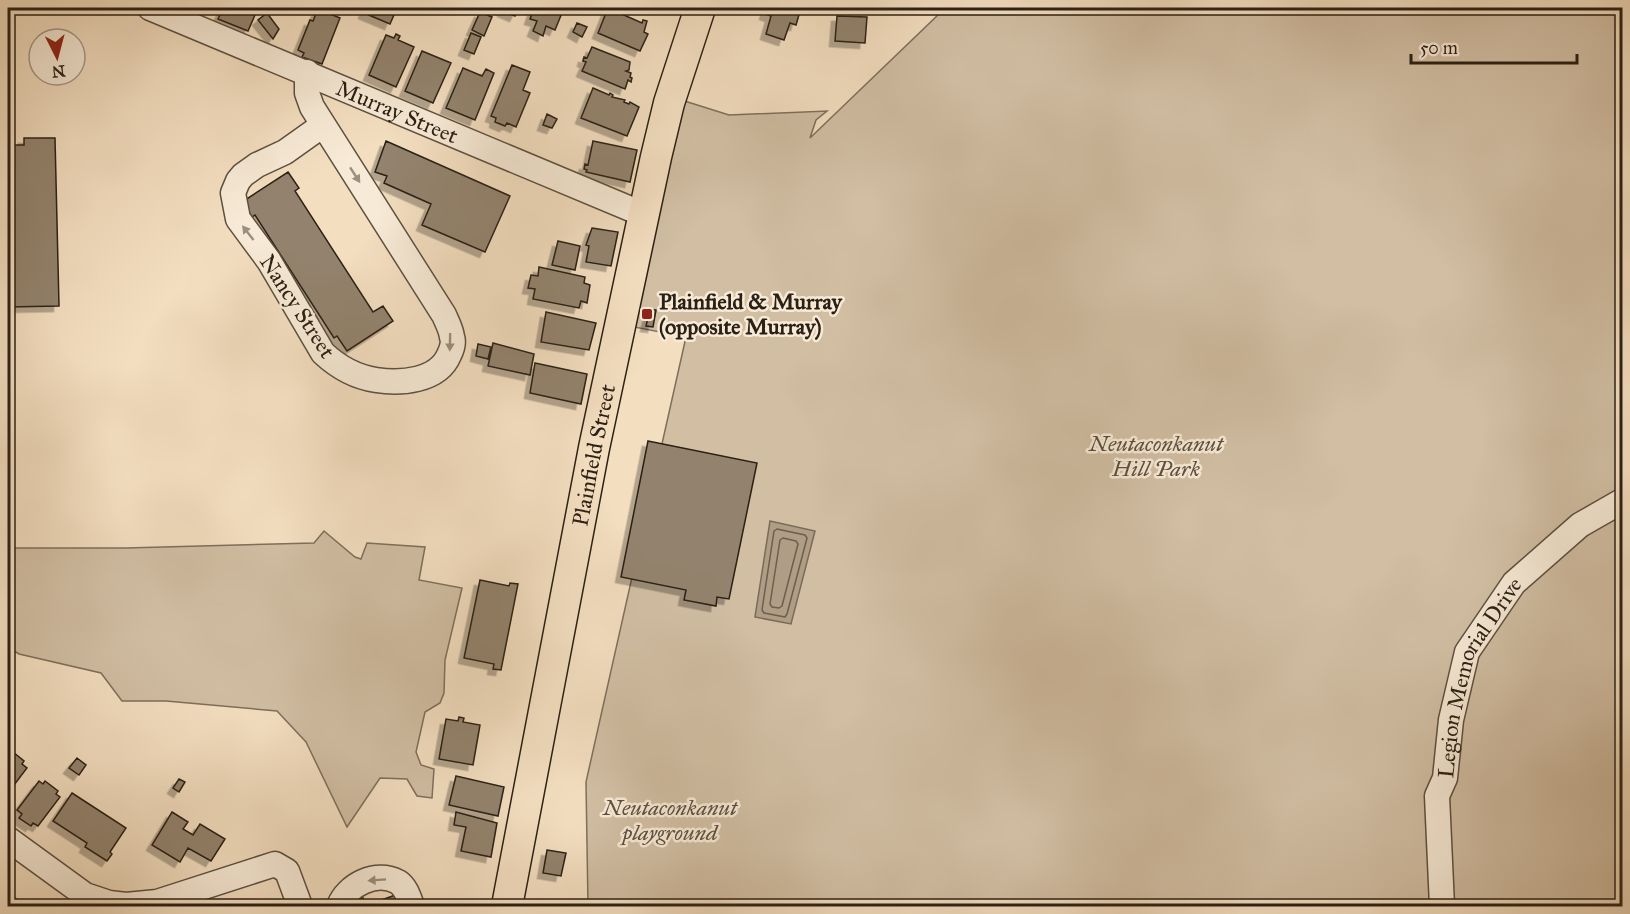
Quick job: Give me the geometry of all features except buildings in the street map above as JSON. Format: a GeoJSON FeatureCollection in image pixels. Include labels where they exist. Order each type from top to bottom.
{"type":"FeatureCollection","features":[{"type":"Feature","properties":{"kind":"main road","name":"Plainfield Street"},"geometry":{"type":"LineString","coordinates":[[507,906],[594,448],[656,157],[669,104],[699,8]]}},
{"type":"Feature","properties":{"kind":"street","name":"Murray Street"},"geometry":{"type":"LineString","coordinates":[[150,8],[645,214]]}},
{"type":"Feature","properties":{"kind":"street","name":"Nancy Street"},"geometry":{"type":"LineString","coordinates":[[307,72],[307,93],[323,125],[444,315],[453,338],[452,348],[443,366],[425,378],[375,380],[351,373],[333,362],[323,353],[269,261],[238,219],[233,193],[238,181],[257,165],[285,152],[323,125]]}},
{"type":"Feature","properties":{"kind":"street","name":"Legion Memorial Drive"},"geometry":{"type":"LineString","coordinates":[[1442,906],[1437,796],[1445,778],[1451,720],[1467,652],[1514,583],[1580,525],[1623,501]]}},
{"type":"Feature","properties":{"kind":"street"},"geometry":{"type":"LineString","coordinates":[[8,839],[85,895],[109,903],[137,905],[157,902],[275,864],[287,871],[300,906]]}},
{"type":"Feature","properties":{"kind":"street"},"geometry":{"type":"LineString","coordinates":[[339,906],[342,898],[352,888],[363,881],[375,878],[398,883],[405,889],[412,906]]}},
{"type":"Feature","properties":{"kind":"green space","name":"Neutaconkanut Hill Park"},"geometry":{"type":"Polygon","coordinates":[[[934,8],[1622,8],[1622,906],[588,906],[586,782],[686,337],[624,325],[675,98],[729,115],[827,111],[816,120],[810,138],[940,13],[934,8]]]}},
{"type":"Feature","properties":{"kind":"green space"},"geometry":{"type":"Polygon","coordinates":[[[324,531],[355,557],[361,559],[367,543],[425,547],[419,580],[462,588],[445,660],[444,693],[440,703],[425,712],[416,752],[421,765],[434,769],[432,798],[417,796],[407,779],[380,778],[347,827],[306,742],[277,711],[166,701],[122,701],[101,673],[19,654],[8,647],[8,548],[126,548],[314,543],[324,531]]]}},
{"type":"Feature","properties":{"kind":"water"},"geometry":{"type":"Polygon","coordinates":[[[770,521],[815,531],[791,624],[755,617],[770,521]]]}},
{"type":"Feature","properties":{"kind":"place","name":"Plainfield & Murray (opposite Murray)"},"geometry":{"type":"Point","coordinates":[647,314]}},
{"type":"Feature","properties":{"kind":"park label","name":"Neutaconkanut playground"},"geometry":{"type":"Point","coordinates":[670,820]}}]}
